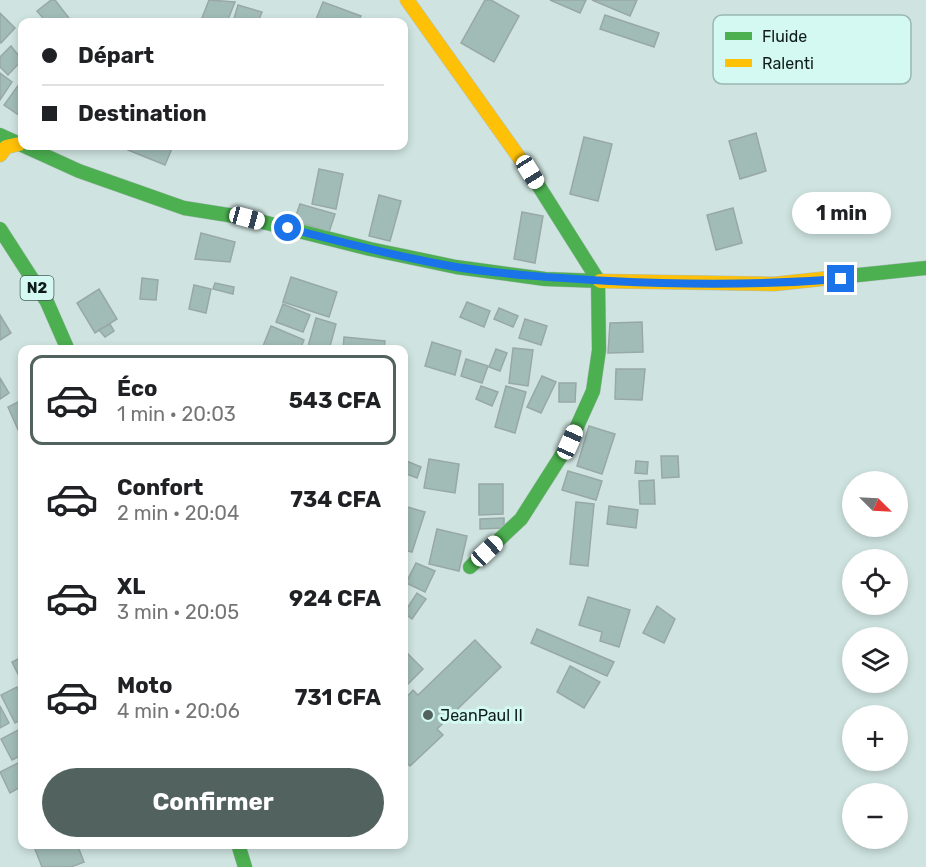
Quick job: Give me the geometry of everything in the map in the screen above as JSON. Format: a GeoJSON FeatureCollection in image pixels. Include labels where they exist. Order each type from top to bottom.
{"type":"FeatureCollection","features":[{"type":"Feature","properties":{"kind":"main road"},"geometry":{"type":"LineString","coordinates":[[407,0],[518,154],[598,280],[599,350],[593,391],[570,442],[521,519],[470,567]]}},
{"type":"Feature","properties":{"kind":"main road"},"geometry":{"type":"LineString","coordinates":[[0,135],[18,144]]}},
{"type":"Feature","properties":{"kind":"main road"},"geometry":{"type":"LineString","coordinates":[[0,155],[6,147],[18,144]]}},
{"type":"Feature","properties":{"kind":"main road"},"geometry":{"type":"LineString","coordinates":[[33,150],[125,189],[184,208],[247,218],[370,249],[456,267],[545,279],[682,284],[774,284],[863,277],[926,268]]}},
{"type":"Feature","properties":{"kind":"main road","name":"N2"},"geometry":{"type":"LineString","coordinates":[[0,229],[41,293],[66,345]]}},
{"type":"Feature","properties":{"kind":"main road"},"geometry":{"type":"LineString","coordinates":[[239,849],[245,867]]}},
{"type":"Feature","properties":{"kind":"building"},"geometry":{"type":"Polygon","coordinates":[[[51,0],[55,0],[69,18],[43,18],[37,11],[51,0]]]}},
{"type":"Feature","properties":{"kind":"building"},"geometry":{"type":"Polygon","coordinates":[[[209,0],[235,2],[229,18],[202,18],[209,0]]]}},
{"type":"Feature","properties":{"kind":"building"},"geometry":{"type":"Polygon","coordinates":[[[485,0],[491,0],[519,16],[494,62],[461,43],[485,0]]]}},
{"type":"Feature","properties":{"kind":"building"},"geometry":{"type":"Polygon","coordinates":[[[550,0],[586,0],[580,13],[550,0]]]}},
{"type":"Feature","properties":{"kind":"building"},"geometry":{"type":"Polygon","coordinates":[[[592,0],[637,0],[630,16],[592,0]]]}},
{"type":"Feature","properties":{"kind":"building"},"geometry":{"type":"Polygon","coordinates":[[[323,2],[361,16],[360,18],[317,18],[323,2]]]}},
{"type":"Feature","properties":{"kind":"building"},"geometry":{"type":"Polygon","coordinates":[[[238,5],[262,12],[260,18],[234,18],[238,5]]]}},
{"type":"Feature","properties":{"kind":"building"},"geometry":{"type":"Polygon","coordinates":[[[0,13],[15,28],[1,43],[0,41],[0,13]]]}},
{"type":"Feature","properties":{"kind":"building"},"geometry":{"type":"Polygon","coordinates":[[[605,15],[659,33],[654,47],[600,29],[605,15]]]}},
{"type":"Feature","properties":{"kind":"building"},"geometry":{"type":"Polygon","coordinates":[[[11,46],[18,55],[18,64],[8,75],[0,67],[0,57],[11,46]]]}},
{"type":"Feature","properties":{"kind":"building"},"geometry":{"type":"Polygon","coordinates":[[[0,73],[12,82],[0,100],[0,73]]]}},
{"type":"Feature","properties":{"kind":"building"},"geometry":{"type":"Polygon","coordinates":[[[18,86],[18,115],[4,105],[18,86]]]}},
{"type":"Feature","properties":{"kind":"building"},"geometry":{"type":"Polygon","coordinates":[[[756,133],[766,171],[740,179],[729,141],[756,133]]]}},
{"type":"Feature","properties":{"kind":"building"},"geometry":{"type":"Polygon","coordinates":[[[584,137],[612,144],[598,201],[570,194],[584,137]]]}},
{"type":"Feature","properties":{"kind":"building"},"geometry":{"type":"Polygon","coordinates":[[[128,150],[171,150],[165,165],[128,150]]]}},
{"type":"Feature","properties":{"kind":"building"},"geometry":{"type":"Polygon","coordinates":[[[319,169],[343,174],[336,209],[312,204],[319,169]]]}},
{"type":"Feature","properties":{"kind":"building"},"geometry":{"type":"Polygon","coordinates":[[[379,195],[401,201],[390,241],[369,236],[379,195]]]}},
{"type":"Feature","properties":{"kind":"building"},"geometry":{"type":"Polygon","coordinates":[[[300,204],[335,214],[329,232],[294,221],[300,204]]]}},
{"type":"Feature","properties":{"kind":"building"},"geometry":{"type":"Polygon","coordinates":[[[733,208],[742,243],[716,250],[707,215],[733,208]]]}},
{"type":"Feature","properties":{"kind":"building"},"geometry":{"type":"Polygon","coordinates":[[[522,212],[543,216],[535,263],[514,259],[522,212]]]}},
{"type":"Feature","properties":{"kind":"building"},"geometry":{"type":"Polygon","coordinates":[[[201,233],[235,242],[230,262],[195,259],[201,233]]]}},
{"type":"Feature","properties":{"kind":"building"},"geometry":{"type":"Polygon","coordinates":[[[291,277],[337,292],[329,317],[283,302],[291,277]]]}},
{"type":"Feature","properties":{"kind":"building"},"geometry":{"type":"Polygon","coordinates":[[[142,278],[158,280],[156,300],[140,299],[142,278]]]}},
{"type":"Feature","properties":{"kind":"building"},"geometry":{"type":"Polygon","coordinates":[[[215,283],[234,287],[233,294],[213,289],[215,283]]]}},
{"type":"Feature","properties":{"kind":"building"},"geometry":{"type":"Polygon","coordinates":[[[194,285],[211,289],[206,313],[189,309],[194,285]]]}},
{"type":"Feature","properties":{"kind":"building"},"geometry":{"type":"Polygon","coordinates":[[[99,289],[117,319],[95,333],[77,303],[99,289]]]}},
{"type":"Feature","properties":{"kind":"building"},"geometry":{"type":"Polygon","coordinates":[[[467,302],[490,311],[484,327],[460,317],[467,302]]]}},
{"type":"Feature","properties":{"kind":"building"},"geometry":{"type":"Polygon","coordinates":[[[283,304],[310,315],[303,332],[276,322],[283,304]]]}},
{"type":"Feature","properties":{"kind":"building"},"geometry":{"type":"Polygon","coordinates":[[[499,308],[518,316],[513,327],[494,319],[499,308]]]}},
{"type":"Feature","properties":{"kind":"building"},"geometry":{"type":"Polygon","coordinates":[[[0,315],[11,333],[0,340],[0,315]]]}},
{"type":"Feature","properties":{"kind":"building"},"geometry":{"type":"Polygon","coordinates":[[[316,318],[336,324],[330,345],[308,345],[316,318]]]}},
{"type":"Feature","properties":{"kind":"building"},"geometry":{"type":"Polygon","coordinates":[[[525,319],[547,326],[541,345],[519,338],[525,319]]]}},
{"type":"Feature","properties":{"kind":"building"},"geometry":{"type":"Polygon","coordinates":[[[642,322],[643,352],[608,353],[610,323],[642,322]]]}},
{"type":"Feature","properties":{"kind":"building"},"geometry":{"type":"Polygon","coordinates":[[[110,324],[114,331],[105,337],[99,330],[110,324]]]}},
{"type":"Feature","properties":{"kind":"building"},"geometry":{"type":"Polygon","coordinates":[[[271,326],[304,340],[302,345],[263,345],[271,326]]]}},
{"type":"Feature","properties":{"kind":"building"},"geometry":{"type":"Polygon","coordinates":[[[344,337],[385,341],[385,345],[343,345],[344,337]]]}},
{"type":"Feature","properties":{"kind":"building"},"geometry":{"type":"Polygon","coordinates":[[[432,342],[461,351],[455,375],[425,366],[432,342]]]}},
{"type":"Feature","properties":{"kind":"building"},"geometry":{"type":"Polygon","coordinates":[[[513,348],[533,350],[528,386],[509,383],[513,348]]]}},
{"type":"Feature","properties":{"kind":"building"},"geometry":{"type":"Polygon","coordinates":[[[496,349],[507,353],[500,371],[489,367],[496,349]]]}},
{"type":"Feature","properties":{"kind":"building"},"geometry":{"type":"Polygon","coordinates":[[[466,359],[488,366],[482,383],[461,376],[466,359]]]}},
{"type":"Feature","properties":{"kind":"building"},"geometry":{"type":"Polygon","coordinates":[[[616,369],[645,369],[642,400],[615,399],[616,369]]]}},
{"type":"Feature","properties":{"kind":"building"},"geometry":{"type":"Polygon","coordinates":[[[542,376],[556,382],[541,413],[527,407],[542,376]]]}},
{"type":"Feature","properties":{"kind":"building"},"geometry":{"type":"Polygon","coordinates":[[[0,378],[9,393],[0,399],[0,378]]]}},
{"type":"Feature","properties":{"kind":"building"},"geometry":{"type":"Polygon","coordinates":[[[559,383],[576,383],[575,402],[559,402],[559,383]]]}},
{"type":"Feature","properties":{"kind":"building"},"geometry":{"type":"Polygon","coordinates":[[[481,386],[498,392],[492,406],[476,399],[481,386]]]}},
{"type":"Feature","properties":{"kind":"building"},"geometry":{"type":"Polygon","coordinates":[[[506,386],[526,392],[515,433],[495,427],[506,386]]]}},
{"type":"Feature","properties":{"kind":"building"},"geometry":{"type":"Polygon","coordinates":[[[18,402],[18,430],[8,407],[18,402]]]}},
{"type":"Feature","properties":{"kind":"building"},"geometry":{"type":"Polygon","coordinates":[[[589,426],[615,434],[602,474],[577,466],[589,426]]]}},
{"type":"Feature","properties":{"kind":"building"},"geometry":{"type":"Polygon","coordinates":[[[661,456],[678,456],[679,477],[662,478],[661,456]]]}},
{"type":"Feature","properties":{"kind":"building"},"geometry":{"type":"Polygon","coordinates":[[[429,459],[459,464],[455,493],[424,488],[429,459]]]}},
{"type":"Feature","properties":{"kind":"building"},"geometry":{"type":"Polygon","coordinates":[[[636,461],[648,462],[647,474],[635,473],[636,461]]]}},
{"type":"Feature","properties":{"kind":"building"},"geometry":{"type":"Polygon","coordinates":[[[408,462],[421,467],[417,478],[408,475],[408,462]]]}},
{"type":"Feature","properties":{"kind":"building"},"geometry":{"type":"Polygon","coordinates":[[[568,471],[602,481],[596,500],[562,490],[568,471]]]}},
{"type":"Feature","properties":{"kind":"building"},"geometry":{"type":"Polygon","coordinates":[[[654,480],[655,504],[640,504],[639,481],[654,480]]]}},
{"type":"Feature","properties":{"kind":"building"},"geometry":{"type":"Polygon","coordinates":[[[479,484],[503,484],[503,514],[479,515],[479,484]]]}},
{"type":"Feature","properties":{"kind":"building"},"geometry":{"type":"Polygon","coordinates":[[[576,502],[594,504],[588,566],[570,564],[576,502]]]}},
{"type":"Feature","properties":{"kind":"building"},"geometry":{"type":"Polygon","coordinates":[[[609,506],[638,510],[636,528],[607,524],[609,506]]]}},
{"type":"Feature","properties":{"kind":"building"},"geometry":{"type":"Polygon","coordinates":[[[408,507],[425,512],[412,552],[408,551],[408,507]]]}},
{"type":"Feature","properties":{"kind":"building"},"geometry":{"type":"Polygon","coordinates":[[[504,518],[504,528],[480,529],[480,519],[504,518]]]}},
{"type":"Feature","properties":{"kind":"building"},"geometry":{"type":"Polygon","coordinates":[[[437,529],[467,536],[459,571],[429,564],[437,529]]]}},
{"type":"Feature","properties":{"kind":"building"},"geometry":{"type":"Polygon","coordinates":[[[416,563],[435,571],[425,592],[408,584],[416,563]]]}},
{"type":"Feature","properties":{"kind":"building"},"geometry":{"type":"Polygon","coordinates":[[[417,593],[426,599],[412,619],[408,616],[408,607],[417,593]]]}},
{"type":"Feature","properties":{"kind":"building"},"geometry":{"type":"Polygon","coordinates":[[[588,597],[630,610],[619,647],[600,641],[602,632],[579,625],[588,597]]]}},
{"type":"Feature","properties":{"kind":"building"},"geometry":{"type":"Polygon","coordinates":[[[657,606],[675,619],[664,643],[643,633],[657,606]]]}},
{"type":"Feature","properties":{"kind":"building"},"geometry":{"type":"Polygon","coordinates":[[[537,629],[614,662],[607,676],[531,643],[537,629]]]}},
{"type":"Feature","properties":{"kind":"building","name":"JeanPaul II"},"geometry":{"type":"Polygon","coordinates":[[[475,640],[501,667],[437,729],[443,735],[410,766],[408,764],[408,696],[413,690],[418,695],[475,640]]]}},
{"type":"Feature","properties":{"kind":"building"},"geometry":{"type":"Polygon","coordinates":[[[408,654],[423,669],[408,684],[408,654]]]}},
{"type":"Feature","properties":{"kind":"building"},"geometry":{"type":"Polygon","coordinates":[[[18,659],[18,674],[12,662],[18,659]]]}},
{"type":"Feature","properties":{"kind":"building"},"geometry":{"type":"Polygon","coordinates":[[[570,666],[600,682],[584,708],[557,692],[570,666]]]}},
{"type":"Feature","properties":{"kind":"building"},"geometry":{"type":"Polygon","coordinates":[[[17,687],[18,721],[15,723],[1,695],[17,687]]]}},
{"type":"Feature","properties":{"kind":"building"},"geometry":{"type":"Polygon","coordinates":[[[0,706],[9,723],[0,728],[0,706]]]}},
{"type":"Feature","properties":{"kind":"building"},"geometry":{"type":"Polygon","coordinates":[[[18,730],[18,757],[12,760],[1,739],[18,730]]]}},
{"type":"Feature","properties":{"kind":"building"},"geometry":{"type":"Polygon","coordinates":[[[18,763],[18,788],[10,793],[0,772],[18,763]]]}},
{"type":"Feature","properties":{"kind":"building"},"geometry":{"type":"Polygon","coordinates":[[[35,849],[79,849],[84,862],[71,867],[42,867],[35,849]]]}},
{"type":"Feature","properties":{"kind":"traffic: fast"},"geometry":{"type":"LineString","coordinates":[[0,135],[18,143]]}},
{"type":"Feature","properties":{"kind":"traffic: fast"},"geometry":{"type":"LineString","coordinates":[[33,150],[79,171],[184,208],[247,218],[370,249],[456,267],[545,279],[600,281]]}},
{"type":"Feature","properties":{"kind":"traffic: fast"},"geometry":{"type":"LineString","coordinates":[[470,567],[521,519],[570,442],[593,391],[599,350],[598,280],[533,177]]}},
{"type":"Feature","properties":{"kind":"traffic: fast"},"geometry":{"type":"LineString","coordinates":[[0,229],[47,302],[66,345]]}},
{"type":"Feature","properties":{"kind":"traffic: fast"},"geometry":{"type":"LineString","coordinates":[[849,276],[926,268]]}},
{"type":"Feature","properties":{"kind":"traffic: fast"},"geometry":{"type":"LineString","coordinates":[[240,849],[245,867]]}},
{"type":"Feature","properties":{"kind":"traffic: slow"},"geometry":{"type":"LineString","coordinates":[[407,0],[533,177]]}},
{"type":"Feature","properties":{"kind":"traffic: slow"},"geometry":{"type":"LineString","coordinates":[[0,155],[6,147],[18,144]]}},
{"type":"Feature","properties":{"kind":"traffic: slow"},"geometry":{"type":"LineString","coordinates":[[600,281],[774,284],[849,276]]}},
{"type":"Feature","properties":{"kind":"place","name":"JeanPaul II"},"geometry":{"type":"Point","coordinates":[428,715]}},
{"type":"Feature","properties":{"kind":"route"},"geometry":{"type":"LineString","coordinates":[[288,228],[370,249],[456,267],[545,279],[682,284],[774,284],[841,279]]}}]}
